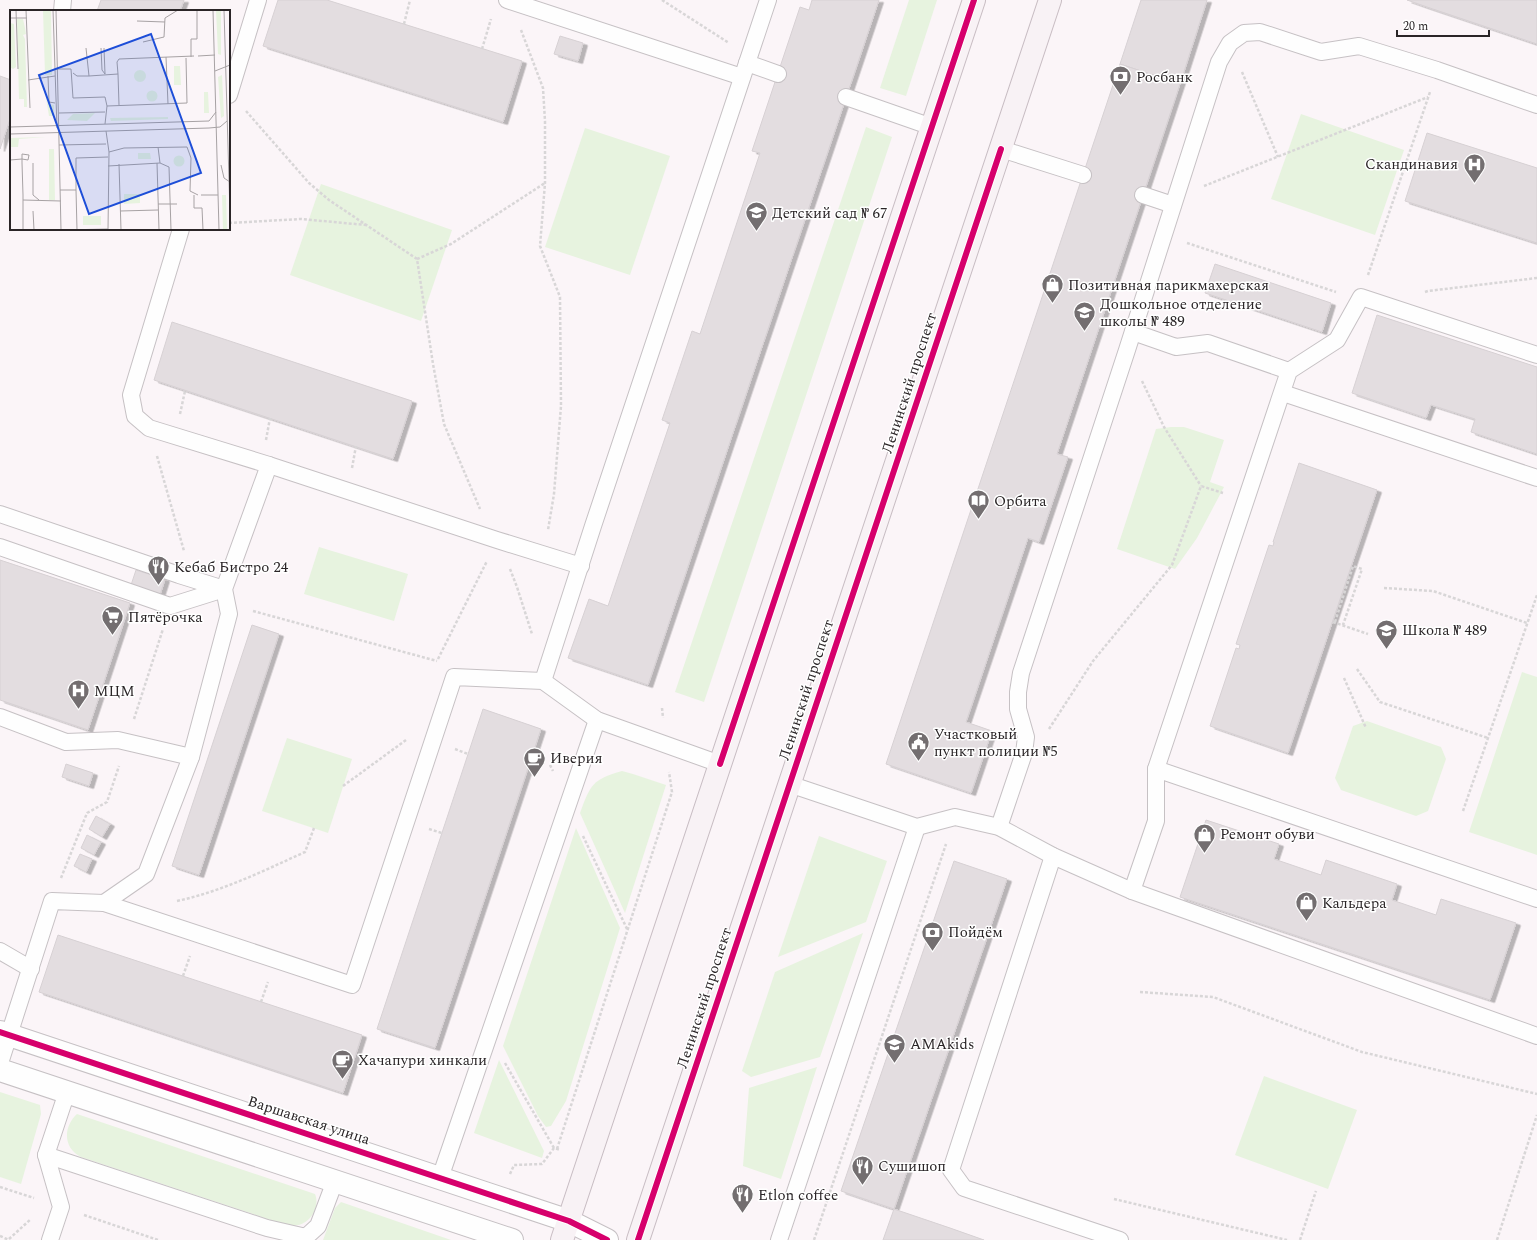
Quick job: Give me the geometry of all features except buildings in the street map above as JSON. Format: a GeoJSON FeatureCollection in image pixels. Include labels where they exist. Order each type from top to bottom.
{"type":"FeatureCollection","features":[{"type":"Feature","properties":{"kind":"main road"},"geometry":{"type":"LineString","coordinates":[[566,1230],[974,0]]}},
{"type":"Feature","properties":{"kind":"main road","name":"Ленинский проспект"},"geometry":{"type":"LineString","coordinates":[[638,1240],[1050,0]]}},
{"type":"Feature","properties":{"kind":"street","name":"Варшавская улица"},"geometry":{"type":"LineString","coordinates":[[4,1033],[440,1178],[566,1230],[607,1240]]}},
{"type":"Feature","properties":{"kind":"street"},"geometry":{"type":"LineString","coordinates":[[0,1070],[512,1240]]}},
{"type":"Feature","properties":{"kind":"lane"},"geometry":{"type":"LineString","coordinates":[[62,10],[63,0]]}},
{"type":"Feature","properties":{"kind":"lane"},"geometry":{"type":"LineString","coordinates":[[230,94],[258,0]]}},
{"type":"Feature","properties":{"kind":"lane"},"geometry":{"type":"LineString","coordinates":[[543,681],[768,0]]}},
{"type":"Feature","properties":{"kind":"lane"},"geometry":{"type":"LineString","coordinates":[[508,1],[744,70],[778,74]]}},
{"type":"Feature","properties":{"kind":"lane"},"geometry":{"type":"LineString","coordinates":[[999,827],[1024,753],[1026,737],[1018,709],[1018,692],[1021,673],[1128,350],[1219,62],[1230,43],[1244,33],[1260,32],[1321,52],[1359,46],[1437,70],[1537,105]]}},
{"type":"Feature","properties":{"kind":"lane"},"geometry":{"type":"LineString","coordinates":[[846,97],[932,127]]}},
{"type":"Feature","properties":{"kind":"lane"},"geometry":{"type":"LineString","coordinates":[[1000,149],[1083,175]]}},
{"type":"Feature","properties":{"kind":"lane"},"geometry":{"type":"LineString","coordinates":[[1143,195],[1173,205]]}},
{"type":"Feature","properties":{"kind":"lane"},"geometry":{"type":"LineString","coordinates":[[181,230],[131,395],[135,416],[149,428],[269,465],[580,566]]}},
{"type":"Feature","properties":{"kind":"lane"},"geometry":{"type":"LineString","coordinates":[[1132,891],[1156,822],[1156,770],[1289,371],[1337,340],[1361,297],[1537,355]]}},
{"type":"Feature","properties":{"kind":"lane"},"geometry":{"type":"LineString","coordinates":[[1133,332],[1176,347],[1208,343],[1289,371]]}},
{"type":"Feature","properties":{"kind":"lane"},"geometry":{"type":"LineString","coordinates":[[1282,393],[1537,478]]}},
{"type":"Feature","properties":{"kind":"lane"},"geometry":{"type":"LineString","coordinates":[[104,903],[146,874],[191,757],[229,614],[224,589],[269,465]]}},
{"type":"Feature","properties":{"kind":"lane"},"geometry":{"type":"LineString","coordinates":[[0,514],[179,576],[224,589]]}},
{"type":"Feature","properties":{"kind":"lane"},"geometry":{"type":"LineString","coordinates":[[0,547],[170,606],[224,589]]}},
{"type":"Feature","properties":{"kind":"lane"},"geometry":{"type":"LineString","coordinates":[[0,1063],[4,1033],[31,970],[52,901],[104,903],[352,986],[454,677],[543,681],[597,720],[720,764]]}},
{"type":"Feature","properties":{"kind":"lane"},"geometry":{"type":"LineString","coordinates":[[0,717],[66,742],[127,741],[191,757]]}},
{"type":"Feature","properties":{"kind":"lane"},"geometry":{"type":"LineString","coordinates":[[440,1178],[597,720]]}},
{"type":"Feature","properties":{"kind":"lane"},"geometry":{"type":"LineString","coordinates":[[1156,770],[1537,899]]}},
{"type":"Feature","properties":{"kind":"lane"},"geometry":{"type":"LineString","coordinates":[[789,784],[917,827],[955,817],[999,827],[1053,856],[1132,891],[1537,1036]]}},
{"type":"Feature","properties":{"kind":"lane"},"geometry":{"type":"LineString","coordinates":[[779,1240],[917,827]]}},
{"type":"Feature","properties":{"kind":"lane"},"geometry":{"type":"LineString","coordinates":[[1053,856],[951,1170],[964,1188],[1120,1240]]}},
{"type":"Feature","properties":{"kind":"lane"},"geometry":{"type":"LineString","coordinates":[[0,951],[31,970]]}},
{"type":"Feature","properties":{"kind":"lane"},"geometry":{"type":"LineString","coordinates":[[50,1240],[61,1207],[46,1155],[67,1092]]}},
{"type":"Feature","properties":{"kind":"lane"},"geometry":{"type":"LineString","coordinates":[[46,1155],[267,1228],[306,1237],[318,1226],[335,1181]]}},
{"type":"Feature","properties":{"kind":"path"},"geometry":{"type":"LineString","coordinates":[[404,24],[410,0]]}},
{"type":"Feature","properties":{"kind":"path"},"geometry":{"type":"LineString","coordinates":[[662,0],[740,50],[744,70]]}},
{"type":"Feature","properties":{"kind":"path"},"geometry":{"type":"LineString","coordinates":[[508,1],[543,88],[545,121],[545,183],[540,246],[560,297],[562,406],[554,494],[544,554]]}},
{"type":"Feature","properties":{"kind":"path"},"geometry":{"type":"LineString","coordinates":[[482,49],[493,14]]}},
{"type":"Feature","properties":{"kind":"path"},"geometry":{"type":"LineString","coordinates":[[1239,66],[1278,157]]}},
{"type":"Feature","properties":{"kind":"path"},"geometry":{"type":"LineString","coordinates":[[1368,276],[1431,91]]}},
{"type":"Feature","properties":{"kind":"path"},"geometry":{"type":"LineString","coordinates":[[230,94],[309,183],[329,200],[417,259],[432,364],[444,424],[476,502],[497,540],[518,587],[533,636]]}},
{"type":"Feature","properties":{"kind":"path"},"geometry":{"type":"LineString","coordinates":[[1197,189],[1428,97]]}},
{"type":"Feature","properties":{"kind":"path"},"geometry":{"type":"LineString","coordinates":[[417,259],[451,244],[545,183]]}},
{"type":"Feature","properties":{"kind":"path"},"geometry":{"type":"LineString","coordinates":[[230,223],[301,219],[367,226]]}},
{"type":"Feature","properties":{"kind":"path"},"geometry":{"type":"LineString","coordinates":[[1184,242],[1342,293]]}},
{"type":"Feature","properties":{"kind":"path"},"geometry":{"type":"LineString","coordinates":[[1393,308],[1428,291],[1537,278]]}},
{"type":"Feature","properties":{"kind":"path"},"geometry":{"type":"LineString","coordinates":[[1128,350],[1164,427],[1201,486],[1246,500]]}},
{"type":"Feature","properties":{"kind":"path"},"geometry":{"type":"LineString","coordinates":[[149,428],[186,557],[179,576]]}},
{"type":"Feature","properties":{"kind":"path"},"geometry":{"type":"LineString","coordinates":[[1026,737],[1043,738],[1094,661],[1172,565],[1201,486]]}},
{"type":"Feature","properties":{"kind":"path"},"geometry":{"type":"LineString","coordinates":[[437,661],[497,540]]}},
{"type":"Feature","properties":{"kind":"path"},"geometry":{"type":"LineString","coordinates":[[1343,625],[1362,569],[1353,566],[1334,622],[1368,634]]}},
{"type":"Feature","properties":{"kind":"path"},"geometry":{"type":"LineString","coordinates":[[1384,588],[1433,590],[1527,623]]}},
{"type":"Feature","properties":{"kind":"path"},"geometry":{"type":"LineString","coordinates":[[1464,810],[1537,595]]}},
{"type":"Feature","properties":{"kind":"path"},"geometry":{"type":"LineString","coordinates":[[52,901],[87,813],[107,802],[170,606]]}},
{"type":"Feature","properties":{"kind":"path"},"geometry":{"type":"LineString","coordinates":[[229,614],[251,611],[437,661],[454,677]]}},
{"type":"Feature","properties":{"kind":"path"},"geometry":{"type":"LineString","coordinates":[[1357,669],[1380,702],[1488,738]]}},
{"type":"Feature","properties":{"kind":"path"},"geometry":{"type":"LineString","coordinates":[[1344,678],[1366,728]]}},
{"type":"Feature","properties":{"kind":"path"},"geometry":{"type":"LineString","coordinates":[[514,1165],[542,1164],[555,1148],[672,792],[662,708]]}},
{"type":"Feature","properties":{"kind":"path"},"geometry":{"type":"LineString","coordinates":[[343,786],[441,715]]}},
{"type":"Feature","properties":{"kind":"path"},"geometry":{"type":"LineString","coordinates":[[550,765],[627,930]]}},
{"type":"Feature","properties":{"kind":"path"},"geometry":{"type":"LineString","coordinates":[[814,1240],[955,817]]}},
{"type":"Feature","properties":{"kind":"path"},"geometry":{"type":"LineString","coordinates":[[175,901],[199,896],[234,884],[305,852],[314,828]]}},
{"type":"Feature","properties":{"kind":"path"},"geometry":{"type":"LineString","coordinates":[[1140,992],[1214,997],[1362,1052],[1537,1094]]}},
{"type":"Feature","properties":{"kind":"path"},"geometry":{"type":"LineString","coordinates":[[489,1035],[555,1148],[560,1150]]}},
{"type":"Feature","properties":{"kind":"path"},"geometry":{"type":"LineString","coordinates":[[1497,1240],[1537,1115]]}},
{"type":"Feature","properties":{"kind":"path"},"geometry":{"type":"LineString","coordinates":[[0,1187],[158,1240]]}},
{"type":"Feature","properties":{"kind":"path"},"geometry":{"type":"LineString","coordinates":[[1300,1240],[1316,1191]]}},
{"type":"Feature","properties":{"kind":"path"},"geometry":{"type":"LineString","coordinates":[[1114,1199],[1287,1240]]}},
{"type":"Feature","properties":{"kind":"path"},"geometry":{"type":"LineString","coordinates":[[0,1236],[9,1240]]}},
{"type":"Feature","properties":{"kind":"green space"},"geometry":{"type":"Polygon","coordinates":[[[909,0],[937,0],[906,96],[880,88],[909,0]]]}},
{"type":"Feature","properties":{"kind":"green space"},"geometry":{"type":"Polygon","coordinates":[[[1301,114],[1404,150],[1375,235],[1271,199],[1301,114]]]}},
{"type":"Feature","properties":{"kind":"green space"},"geometry":{"type":"Polygon","coordinates":[[[866,127],[892,137],[704,702],[675,692],[866,127]]]}},
{"type":"Feature","properties":{"kind":"green space"},"geometry":{"type":"Polygon","coordinates":[[[585,128],[670,156],[630,275],[545,247],[585,128]]]}},
{"type":"Feature","properties":{"kind":"green space"},"geometry":{"type":"Polygon","coordinates":[[[321,184],[452,230],[421,321],[290,275],[321,184]]]}},
{"type":"Feature","properties":{"kind":"green space"},"geometry":{"type":"Polygon","coordinates":[[[1184,427],[1224,440],[1210,482],[1224,487],[1197,538],[1175,569],[1117,549],[1156,429],[1184,427]]]}},
{"type":"Feature","properties":{"kind":"green space"},"geometry":{"type":"Polygon","coordinates":[[[319,547],[408,574],[394,621],[304,594],[319,547]]]}},
{"type":"Feature","properties":{"kind":"green space"},"geometry":{"type":"Polygon","coordinates":[[[1522,672],[1537,677],[1537,855],[1469,832],[1522,672]]]}},
{"type":"Feature","properties":{"kind":"green space"},"geometry":{"type":"Polygon","coordinates":[[[1367,721],[1441,747],[1446,759],[1428,811],[1416,816],[1341,790],[1335,778],[1353,726],[1367,721]]]}},
{"type":"Feature","properties":{"kind":"green space"},"geometry":{"type":"Polygon","coordinates":[[[287,738],[352,759],[328,833],[262,811],[287,738]]]}},
{"type":"Feature","properties":{"kind":"green space"},"geometry":{"type":"Polygon","coordinates":[[[622,771],[666,785],[625,913],[580,813],[594,784],[605,777],[622,771]]]}},
{"type":"Feature","properties":{"kind":"green space"},"geometry":{"type":"Polygon","coordinates":[[[576,828],[620,928],[566,1101],[551,1126],[546,1127],[538,1116],[503,1046],[576,828]]]}},
{"type":"Feature","properties":{"kind":"green space"},"geometry":{"type":"Polygon","coordinates":[[[819,836],[887,861],[866,922],[778,957],[819,836]]]}},
{"type":"Feature","properties":{"kind":"green space"},"geometry":{"type":"Polygon","coordinates":[[[863,933],[820,1057],[751,1077],[742,1071],[775,972],[863,933]]]}},
{"type":"Feature","properties":{"kind":"green space"},"geometry":{"type":"Polygon","coordinates":[[[499,1060],[544,1151],[542,1158],[474,1133],[499,1060]]]}},
{"type":"Feature","properties":{"kind":"green space"},"geometry":{"type":"Polygon","coordinates":[[[817,1067],[781,1179],[743,1166],[749,1088],[817,1067]]]}},
{"type":"Feature","properties":{"kind":"green space"},"geometry":{"type":"Polygon","coordinates":[[[1264,1076],[1357,1110],[1328,1189],[1235,1155],[1264,1076]]]}},
{"type":"Feature","properties":{"kind":"green space"},"geometry":{"type":"Polygon","coordinates":[[[0,1092],[40,1105],[41,1114],[21,1184],[0,1177],[0,1092]]]}},
{"type":"Feature","properties":{"kind":"green space"},"geometry":{"type":"Polygon","coordinates":[[[77,1114],[315,1194],[316,1208],[311,1217],[304,1223],[297,1225],[286,1225],[81,1157],[71,1148],[67,1137],[69,1125],[77,1114]]]}},
{"type":"Feature","properties":{"kind":"green space"},"geometry":{"type":"Polygon","coordinates":[[[341,1202],[451,1240],[323,1240],[335,1208],[341,1202]]]}},
{"type":"Feature","properties":{"kind":"cycle path"},"geometry":{"type":"LineString","coordinates":[[720,764],[974,0]]}},
{"type":"Feature","properties":{"kind":"cycle path"},"geometry":{"type":"LineString","coordinates":[[638,1240],[1001,149]]}},
{"type":"Feature","properties":{"kind":"cycle path"},"geometry":{"type":"LineString","coordinates":[[0,1032],[569,1221],[607,1240]]}},
{"type":"Feature","properties":{"kind":"place","name":"Росбанк"},"geometry":{"type":"Point","coordinates":[1121,96]}},
{"type":"Feature","properties":{"kind":"place","name":"Скандинавия"},"geometry":{"type":"Point","coordinates":[1474,184]}},
{"type":"Feature","properties":{"kind":"place","name":"Детский сад № 67"},"geometry":{"type":"Point","coordinates":[757,232]}},
{"type":"Feature","properties":{"kind":"place","name":"Позитивная парикмахерская"},"geometry":{"type":"Point","coordinates":[1052,304]}},
{"type":"Feature","properties":{"kind":"place","name":"Дошкольное отделение школы № 489"},"geometry":{"type":"Point","coordinates":[1085,332]}},
{"type":"Feature","properties":{"kind":"place","name":"Орбита"},"geometry":{"type":"Point","coordinates":[979,520]}},
{"type":"Feature","properties":{"kind":"place","name":"Кебаб Бистро 24"},"geometry":{"type":"Point","coordinates":[159,586]}},
{"type":"Feature","properties":{"kind":"place","name":"Пятёрочка"},"geometry":{"type":"Point","coordinates":[113,636]}},
{"type":"Feature","properties":{"kind":"place","name":"Школа № 489"},"geometry":{"type":"Point","coordinates":[1386,650]}},
{"type":"Feature","properties":{"kind":"place","name":"МЦМ"},"geometry":{"type":"Point","coordinates":[79,710]}},
{"type":"Feature","properties":{"kind":"place","name":"Участковый пункт полиции №5"},"geometry":{"type":"Point","coordinates":[919,762]}},
{"type":"Feature","properties":{"kind":"place","name":"Иверия"},"geometry":{"type":"Point","coordinates":[534,778]}},
{"type":"Feature","properties":{"kind":"place","name":"Ремонт обуви"},"geometry":{"type":"Point","coordinates":[1204,854]}},
{"type":"Feature","properties":{"kind":"place","name":"Кальдера"},"geometry":{"type":"Point","coordinates":[1307,922]}},
{"type":"Feature","properties":{"kind":"place","name":"Пойдём"},"geometry":{"type":"Point","coordinates":[933,952]}},
{"type":"Feature","properties":{"kind":"place","name":"AMAkids"},"geometry":{"type":"Point","coordinates":[894,1064]}},
{"type":"Feature","properties":{"kind":"place","name":"Хачапури хинкали"},"geometry":{"type":"Point","coordinates":[342,1080]}},
{"type":"Feature","properties":{"kind":"place","name":"Сушишоп"},"geometry":{"type":"Point","coordinates":[863,1186]}},
{"type":"Feature","properties":{"kind":"place","name":"Etlon coffee"},"geometry":{"type":"Point","coordinates":[743,1214]}}]}
